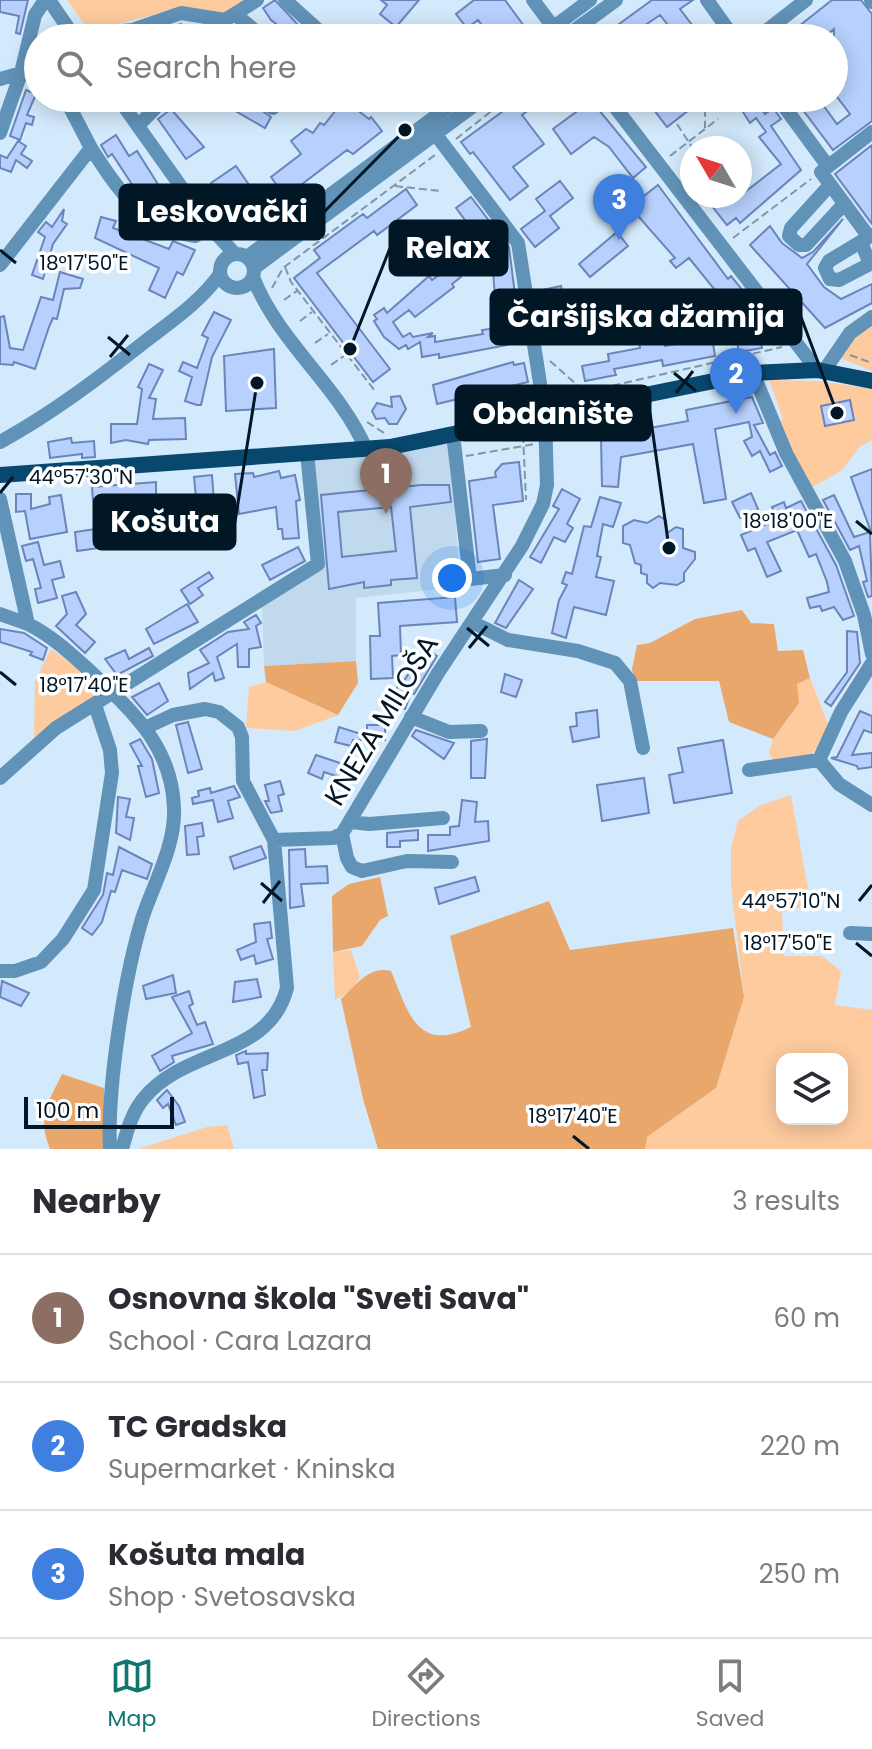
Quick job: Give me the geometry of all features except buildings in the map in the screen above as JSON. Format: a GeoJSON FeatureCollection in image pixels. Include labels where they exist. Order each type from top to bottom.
{"type":"FeatureCollection","features":[{"type":"Feature","properties":{"kind":"main road"},"geometry":{"type":"LineString","coordinates":[[0,475],[366,449],[521,421],[544,408],[753,373],[820,370],[872,381]]}},
{"type":"Feature","properties":{"kind":"street"},"geometry":{"type":"LineString","coordinates":[[33,24],[35,15],[47,0],[65,24]]}},
{"type":"Feature","properties":{"kind":"street"},"geometry":{"type":"LineString","coordinates":[[225,24],[257,0]]}},
{"type":"Feature","properties":{"kind":"street"},"geometry":{"type":"LineString","coordinates":[[285,0],[312,24]]}},
{"type":"Feature","properties":{"kind":"street"},"geometry":{"type":"LineString","coordinates":[[533,0],[552,24]]}},
{"type":"Feature","properties":{"kind":"street"},"geometry":{"type":"LineString","coordinates":[[569,24],[590,0]]}},
{"type":"Feature","properties":{"kind":"street"},"geometry":{"type":"LineString","coordinates":[[576,24],[616,0]]}},
{"type":"Feature","properties":{"kind":"street"},"geometry":{"type":"LineString","coordinates":[[707,0],[724,24]]}},
{"type":"Feature","properties":{"kind":"street"},"geometry":{"type":"LineString","coordinates":[[775,24],[806,0]]}},
{"type":"Feature","properties":{"kind":"street"},"geometry":{"type":"LineString","coordinates":[[149,24],[181,13],[230,18],[240,24]]}},
{"type":"Feature","properties":{"kind":"street"},"geometry":{"type":"LineString","coordinates":[[0,133],[24,61]]}},
{"type":"Feature","properties":{"kind":"street"},"geometry":{"type":"LineString","coordinates":[[0,79],[24,74]]}},
{"type":"Feature","properties":{"kind":"street"},"geometry":{"type":"LineString","coordinates":[[72,112],[122,196],[144,213],[183,234],[195,236],[209,226]]}},
{"type":"Feature","properties":{"kind":"street"},"geometry":{"type":"LineString","coordinates":[[128,112],[349,418],[366,449]]}},
{"type":"Feature","properties":{"kind":"street"},"geometry":{"type":"LineString","coordinates":[[138,126],[152,112]]}},
{"type":"Feature","properties":{"kind":"street"},"geometry":{"type":"LineString","coordinates":[[431,129],[447,112]]}},
{"type":"Feature","properties":{"kind":"street"},"geometry":{"type":"LineString","coordinates":[[0,442],[41,419],[94,382],[239,265],[431,129],[460,112]]}},
{"type":"Feature","properties":{"kind":"street"},"geometry":{"type":"LineString","coordinates":[[619,112],[795,342],[820,370],[850,333],[872,317]]}},
{"type":"Feature","properties":{"kind":"street"},"geometry":{"type":"LineString","coordinates":[[787,112],[824,168],[830,185],[867,238]]}},
{"type":"Feature","properties":{"kind":"street","name":"KNEZA MILOŠA"},"geometry":{"type":"LineString","coordinates":[[274,840],[333,838],[347,828],[411,717],[505,575],[543,504],[547,485],[544,408],[518,243],[431,129]]}},
{"type":"Feature","properties":{"kind":"street"},"geometry":{"type":"LineString","coordinates":[[824,168],[872,132]]}},
{"type":"Feature","properties":{"kind":"street"},"geometry":{"type":"LineString","coordinates":[[0,265],[91,148]]}},
{"type":"Feature","properties":{"kind":"street"},"geometry":{"type":"LineString","coordinates":[[830,185],[791,228],[789,236],[799,245],[806,245],[844,204]]}},
{"type":"Feature","properties":{"kind":"street"},"geometry":{"type":"LineString","coordinates":[[236,287],[239,265]]}},
{"type":"Feature","properties":{"kind":"street"},"geometry":{"type":"LineString","coordinates":[[236,287],[239,265]]}},
{"type":"Feature","properties":{"kind":"street"},"geometry":{"type":"LineString","coordinates":[[188,307],[236,287]]}},
{"type":"Feature","properties":{"kind":"street"},"geometry":{"type":"LineString","coordinates":[[236,287],[274,317]]}},
{"type":"Feature","properties":{"kind":"street"},"geometry":{"type":"LineString","coordinates":[[753,373],[786,453],[845,561],[864,615],[872,654]]}},
{"type":"Feature","properties":{"kind":"street"},"geometry":{"type":"LineString","coordinates":[[453,434],[470,579],[505,575]]}},
{"type":"Feature","properties":{"kind":"street"},"geometry":{"type":"LineString","coordinates":[[0,778],[13,770],[42,738],[318,564],[307,453]]}},
{"type":"Feature","properties":{"kind":"street"},"geometry":{"type":"LineString","coordinates":[[0,499],[28,624]]}},
{"type":"Feature","properties":{"kind":"street"},"geometry":{"type":"LineString","coordinates":[[0,614],[28,624],[64,647],[113,692],[147,727],[171,788],[174,821],[141,923],[133,961],[108,1115],[110,1149]]}},
{"type":"Feature","properties":{"kind":"street"},"geometry":{"type":"LineString","coordinates":[[472,622],[508,640],[578,651],[615,663],[630,681],[643,748]]}},
{"type":"Feature","properties":{"kind":"street"},"geometry":{"type":"LineString","coordinates":[[819,760],[841,712],[872,663]]}},
{"type":"Feature","properties":{"kind":"street"},"geometry":{"type":"LineString","coordinates":[[0,971],[15,971],[41,962],[63,939],[94,890],[112,773],[110,750],[95,705]]}},
{"type":"Feature","properties":{"kind":"street"},"geometry":{"type":"LineString","coordinates":[[122,1149],[134,1114],[157,1085],[267,1027],[282,1004],[287,988],[274,840],[243,781],[242,737],[231,720],[219,712],[192,710],[147,727]]}},
{"type":"Feature","properties":{"kind":"street"},"geometry":{"type":"LineString","coordinates":[[411,717],[449,732],[481,731]]}},
{"type":"Feature","properties":{"kind":"street"},"geometry":{"type":"LineString","coordinates":[[749,770],[819,760]]}},
{"type":"Feature","properties":{"kind":"street"},"geometry":{"type":"LineString","coordinates":[[819,760],[839,784],[872,805]]}},
{"type":"Feature","properties":{"kind":"street"},"geometry":{"type":"LineString","coordinates":[[347,828],[443,818]]}},
{"type":"Feature","properties":{"kind":"street","name":"KNEZA MILOŠA"},"geometry":{"type":"LineString","coordinates":[[347,828],[347,858],[352,867],[362,871],[407,861],[452,862]]}},
{"type":"Feature","properties":{"kind":"street"},"geometry":{"type":"LineString","coordinates":[[850,933],[872,934]]}},
{"type":"Feature","properties":{"kind":"path"},"geometry":{"type":"LineString","coordinates":[[262,298],[285,267],[490,112]]}},
{"type":"Feature","properties":{"kind":"path"},"geometry":{"type":"LineString","coordinates":[[705,112],[705,129]]}},
{"type":"Feature","properties":{"kind":"path"},"geometry":{"type":"LineString","coordinates":[[696,136],[718,119]]}},
{"type":"Feature","properties":{"kind":"path"},"geometry":{"type":"LineString","coordinates":[[677,124],[685,136]]}},
{"type":"Feature","properties":{"kind":"path"},"geometry":{"type":"LineString","coordinates":[[659,164],[680,148]]}},
{"type":"Feature","properties":{"kind":"path"},"geometry":{"type":"LineString","coordinates":[[722,246],[824,168]]}},
{"type":"Feature","properties":{"kind":"path"},"geometry":{"type":"LineString","coordinates":[[394,185],[440,191]]}},
{"type":"Feature","properties":{"kind":"path"},"geometry":{"type":"LineString","coordinates":[[285,267],[313,312],[375,391]]}},
{"type":"Feature","properties":{"kind":"path"},"geometry":{"type":"LineString","coordinates":[[284,300],[298,291]]}},
{"type":"Feature","properties":{"kind":"path"},"geometry":{"type":"LineString","coordinates":[[300,321],[313,312]]}},
{"type":"Feature","properties":{"kind":"path"},"geometry":{"type":"LineString","coordinates":[[315,343],[329,334]]}},
{"type":"Feature","properties":{"kind":"path"},"geometry":{"type":"LineString","coordinates":[[497,413],[544,408],[585,392],[795,342]]}},
{"type":"Feature","properties":{"kind":"path"},"geometry":{"type":"LineString","coordinates":[[838,350],[872,363]]}},
{"type":"Feature","properties":{"kind":"path"},"geometry":{"type":"LineString","coordinates":[[331,365],[345,355]]}},
{"type":"Feature","properties":{"kind":"path"},"geometry":{"type":"LineString","coordinates":[[544,356],[585,392]]}},
{"type":"Feature","properties":{"kind":"path"},"geometry":{"type":"LineString","coordinates":[[364,418],[386,434]]}},
{"type":"Feature","properties":{"kind":"path"},"geometry":{"type":"LineString","coordinates":[[521,421],[526,500]]}},
{"type":"Feature","properties":{"kind":"path"},"geometry":{"type":"LineString","coordinates":[[457,457],[545,441]]}},
{"type":"Feature","properties":{"kind":"shaded area"},"geometry":{"type":"Polygon","coordinates":[[[67,0],[248,0],[224,13],[182,7],[118,24],[84,24],[67,0]]]}},
{"type":"Feature","properties":{"kind":"shaded area"},"geometry":{"type":"Polygon","coordinates":[[[872,323],[872,371],[841,358],[851,341],[872,323]]]}},
{"type":"Feature","properties":{"kind":"shaded area"},"geometry":{"type":"Polygon","coordinates":[[[769,380],[820,381],[872,389],[872,440],[861,446],[841,471],[811,488],[778,422],[783,419],[769,380]]]}},
{"type":"Feature","properties":{"kind":"shaded area"},"geometry":{"type":"Polygon","coordinates":[[[451,443],[460,587],[356,598],[356,661],[264,666],[262,606],[321,569],[312,460],[451,443]]]}},
{"type":"Feature","properties":{"kind":"shaded area"},"geometry":{"type":"Polygon","coordinates":[[[742,610],[751,623],[774,624],[778,651],[803,650],[810,678],[797,684],[799,703],[773,739],[729,722],[719,681],[634,681],[632,669],[637,645],[650,643],[695,619],[742,610]]]}},
{"type":"Feature","properties":{"kind":"shaded area"},"geometry":{"type":"Polygon","coordinates":[[[51,649],[77,668],[97,695],[34,738],[35,681],[51,649]]]}},
{"type":"Feature","properties":{"kind":"shaded area"},"geometry":{"type":"Polygon","coordinates":[[[356,661],[358,683],[338,715],[266,682],[264,666],[356,661]]]}},
{"type":"Feature","properties":{"kind":"shaded area"},"geometry":{"type":"Polygon","coordinates":[[[810,678],[829,727],[810,758],[773,760],[769,753],[773,739],[789,718],[797,684],[810,678]]]}},
{"type":"Feature","properties":{"kind":"shaded area"},"geometry":{"type":"Polygon","coordinates":[[[266,682],[338,715],[295,731],[246,728],[249,687],[266,682]]]}},
{"type":"Feature","properties":{"kind":"shaded area"},"geometry":{"type":"Polygon","coordinates":[[[791,795],[811,905],[782,912],[784,956],[822,956],[841,971],[835,1005],[872,1010],[872,1149],[645,1149],[646,1138],[716,1088],[744,997],[731,885],[731,847],[738,821],[759,806],[791,795]]]}},
{"type":"Feature","properties":{"kind":"shaded area"},"geometry":{"type":"Polygon","coordinates":[[[380,877],[388,916],[380,920],[362,946],[333,952],[332,896],[349,884],[380,877]]]}},
{"type":"Feature","properties":{"kind":"shaded area"},"geometry":{"type":"Polygon","coordinates":[[[549,901],[570,950],[733,928],[744,997],[716,1088],[647,1137],[645,1149],[378,1149],[363,1099],[341,999],[369,974],[391,971],[410,1014],[427,1032],[453,1034],[471,1027],[450,936],[549,901]]]}},
{"type":"Feature","properties":{"kind":"shaded area"},"geometry":{"type":"Polygon","coordinates":[[[351,950],[360,977],[351,991],[335,1000],[333,952],[351,950]]]}},
{"type":"Feature","properties":{"kind":"shaded area"},"geometry":{"type":"Polygon","coordinates":[[[62,1074],[104,1088],[104,1149],[50,1149],[44,1119],[62,1074]]]}},
{"type":"Feature","properties":{"kind":"shaded area"},"geometry":{"type":"Polygon","coordinates":[[[227,1125],[234,1149],[138,1149],[207,1127],[227,1125]]]}},
{"type":"Feature","properties":{"kind":"place","name":"Leskovački"},"geometry":{"type":"Point","coordinates":[405,130]}},
{"type":"Feature","properties":{"kind":"place","name":"Košuta mala"},"geometry":{"type":"Point","coordinates":[619,240]}},
{"type":"Feature","properties":{"kind":"place","name":"Relax"},"geometry":{"type":"Point","coordinates":[350,349]}},
{"type":"Feature","properties":{"kind":"place","name":"Košuta"},"geometry":{"type":"Point","coordinates":[257,383]}},
{"type":"Feature","properties":{"kind":"place","name":"Čaršijska džamija"},"geometry":{"type":"Point","coordinates":[837,413]}},
{"type":"Feature","properties":{"kind":"place","name":"TC Gradska"},"geometry":{"type":"Point","coordinates":[736,414]}},
{"type":"Feature","properties":{"kind":"place","name":"Osnovna škola \"Sveti Sava\""},"geometry":{"type":"Point","coordinates":[386,514]}},
{"type":"Feature","properties":{"kind":"place","name":"Obdanište"},"geometry":{"type":"Point","coordinates":[669,548]}}]}
